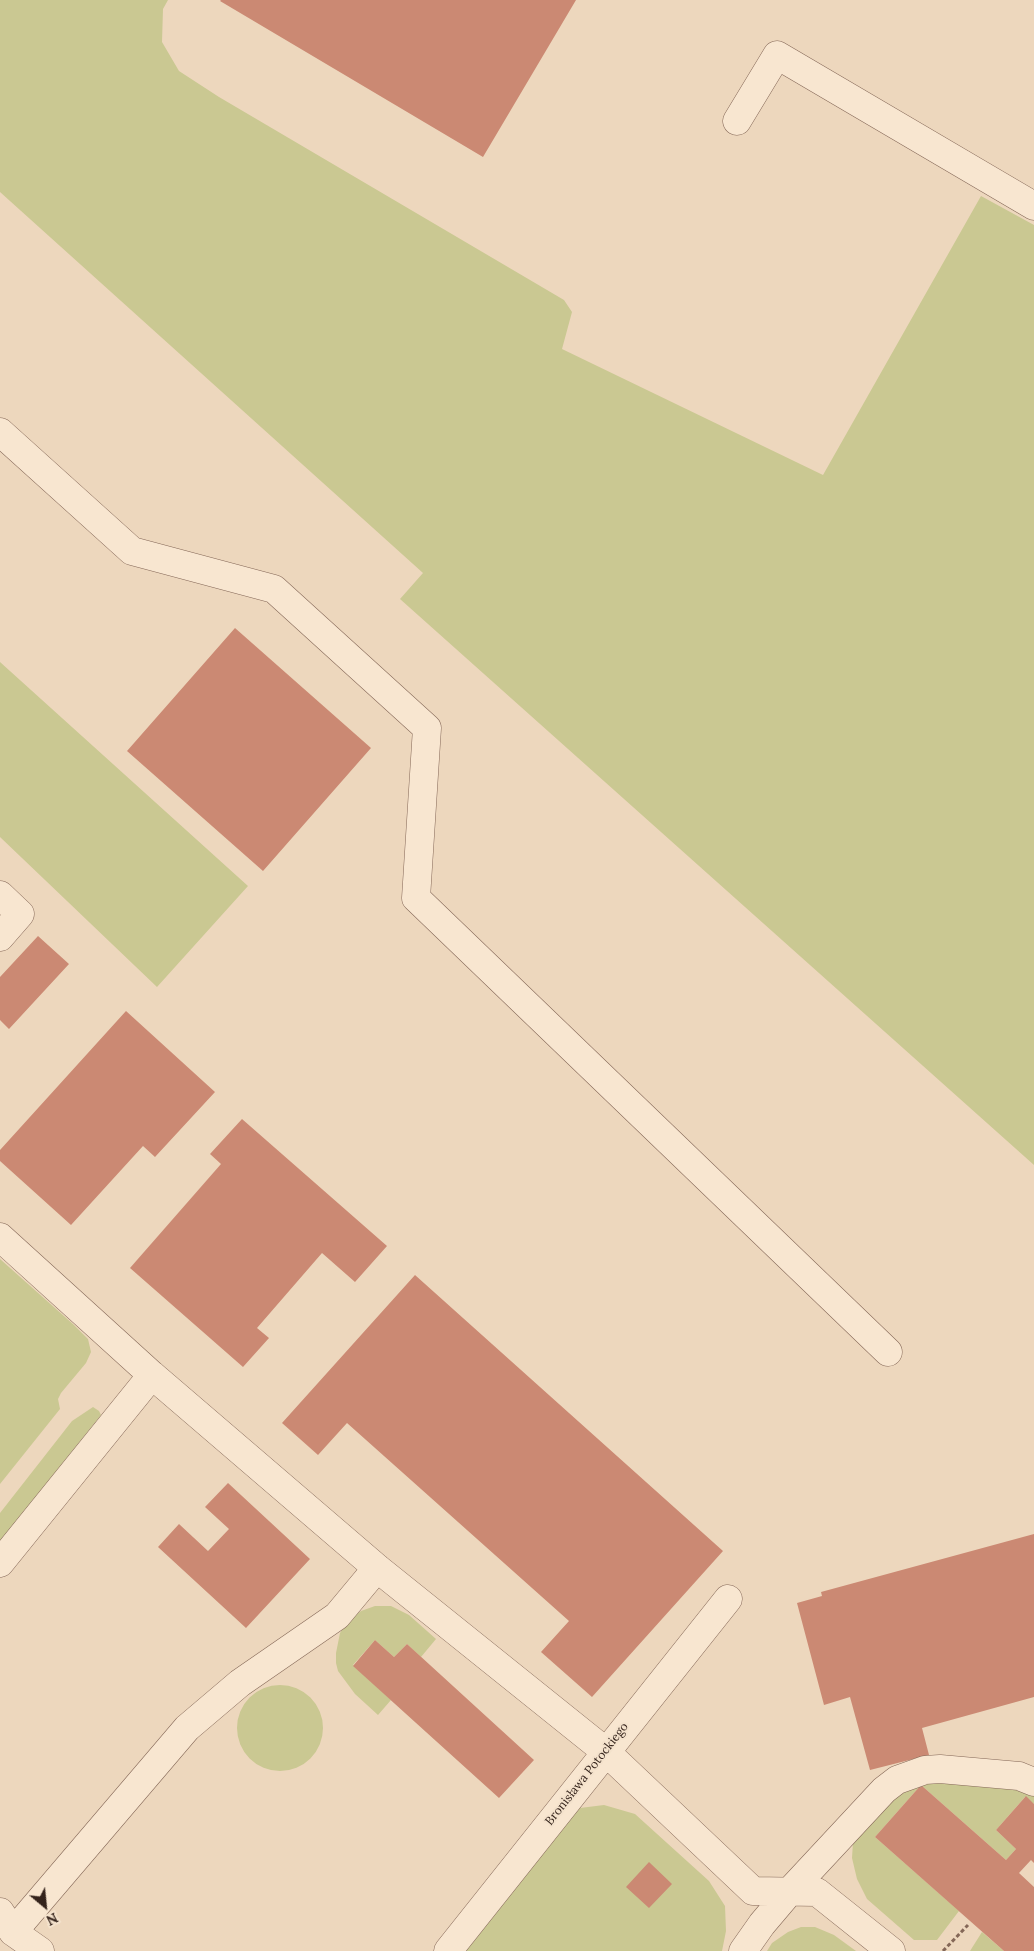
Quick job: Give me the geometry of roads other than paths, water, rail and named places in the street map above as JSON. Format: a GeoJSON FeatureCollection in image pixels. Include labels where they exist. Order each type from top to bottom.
{"type":"FeatureCollection","features":[{"type":"Feature","properties":{"kind":"lane"},"geometry":{"type":"LineString","coordinates":[[738,120],[777,56],[1034,206]]}},
{"type":"Feature","properties":{"kind":"lane"},"geometry":{"type":"LineString","coordinates":[[0,432],[132,552],[274,589],[427,728],[416,898],[888,1352]]}},
{"type":"Feature","properties":{"kind":"lane"},"geometry":{"type":"LineString","coordinates":[[0,895],[20,914],[0,937]]}},
{"type":"Feature","properties":{"kind":"lane"},"geometry":{"type":"LineString","coordinates":[[0,1237],[152,1375],[377,1568],[606,1751],[753,1891],[817,1892],[891,1951]]}},
{"type":"Feature","properties":{"kind":"lane"},"geometry":{"type":"LineString","coordinates":[[0,1563],[152,1375]]}},
{"type":"Feature","properties":{"kind":"lane"},"geometry":{"type":"LineString","coordinates":[[40,1951],[7,1922],[187,1728],[240,1683],[337,1616],[377,1568]]}},
{"type":"Feature","properties":{"kind":"lane","name":"Bronisława Potockiego"},"geometry":{"type":"LineString","coordinates":[[448,1951],[728,1599]]}},
{"type":"Feature","properties":{"kind":"lane"},"geometry":{"type":"LineString","coordinates":[[743,1951],[762,1924],[790,1891],[884,1790],[897,1780],[925,1770],[940,1769],[1019,1776],[1034,1782]]}}]}
